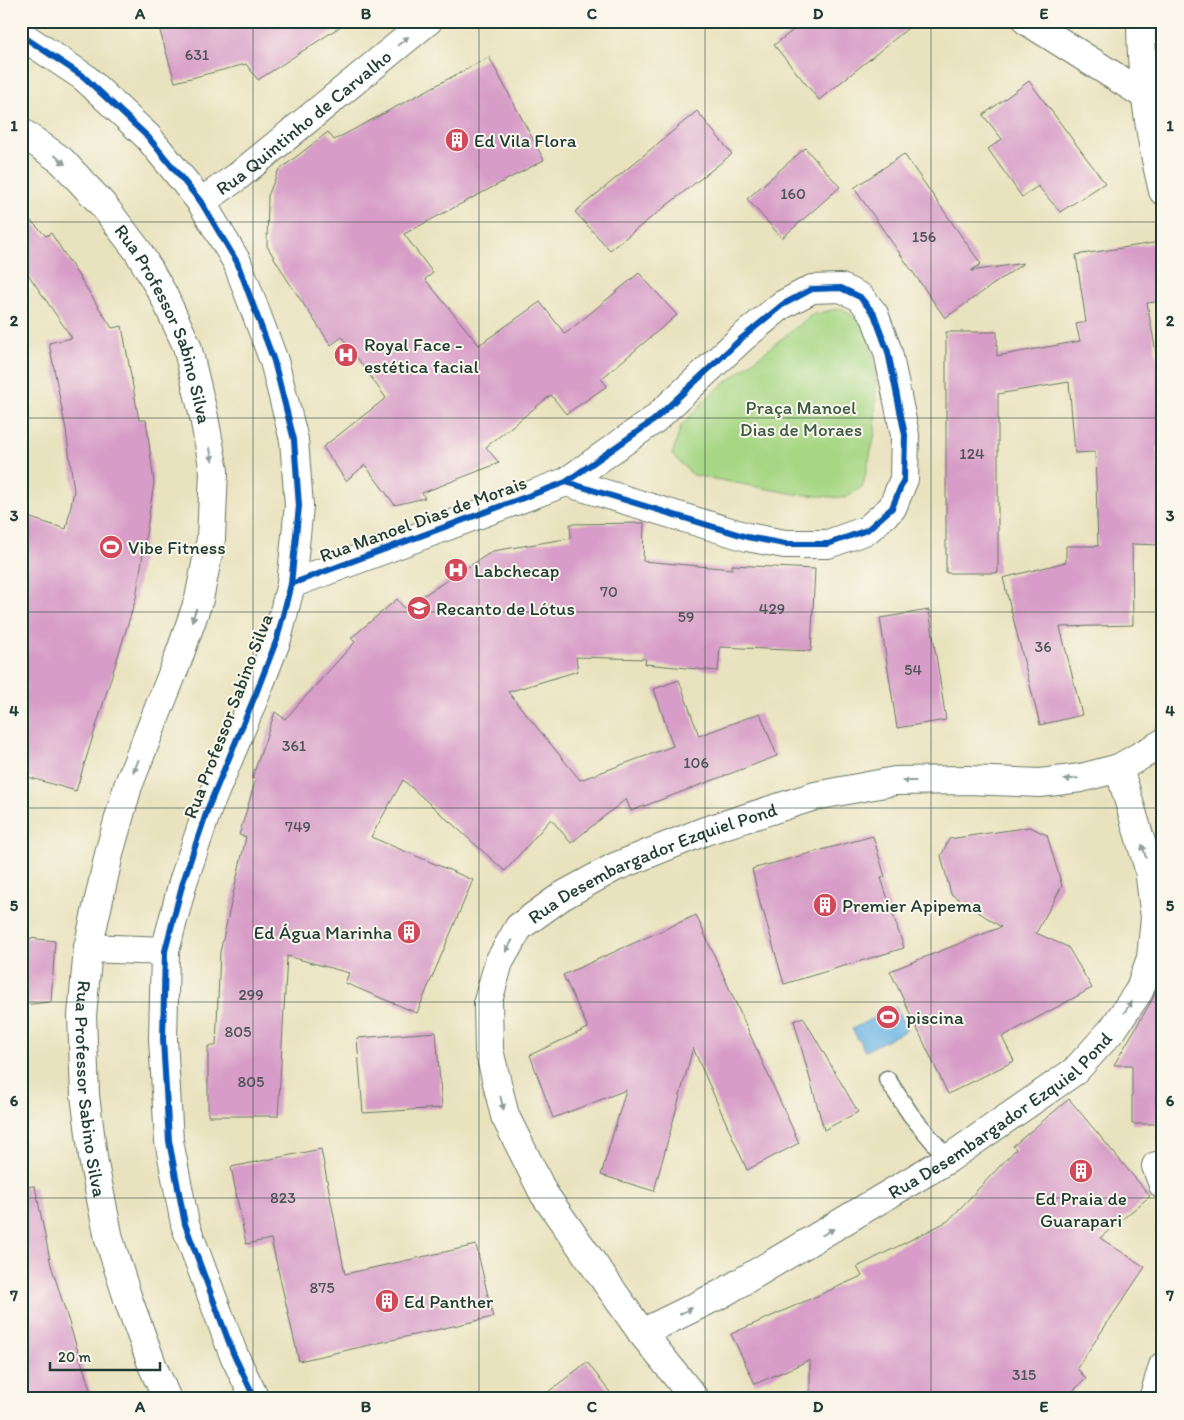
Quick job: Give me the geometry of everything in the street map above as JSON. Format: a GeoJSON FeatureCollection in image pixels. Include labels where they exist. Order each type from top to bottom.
{"type":"FeatureCollection","features":[{"type":"Feature","properties":{"kind":"street","name":"Rua Quintinho de Carvalho"},"geometry":{"type":"LineString","coordinates":[[201,202],[238,177],[428,21]]}},
{"type":"Feature","properties":{"kind":"street"},"geometry":{"type":"LineString","coordinates":[[1027,21],[1146,96]]}},
{"type":"Feature","properties":{"kind":"street"},"geometry":{"type":"LineString","coordinates":[[1140,21],[1146,96],[1155,159],[1163,191]]}},
{"type":"Feature","properties":{"kind":"street","name":"Rua Professor Sabino Silva"},"geometry":{"type":"LineString","coordinates":[[21,35],[91,84],[148,137],[201,202],[238,262],[274,362],[294,440],[299,506],[292,584],[277,639],[208,808],[183,882],[165,951],[163,1039],[170,1150],[185,1224],[233,1353],[255,1399]]}},
{"type":"Feature","properties":{"kind":"street","name":"Rua Professor Sabino Silva"},"geometry":{"type":"LineString","coordinates":[[21,132],[61,160],[103,205],[138,251],[163,294],[187,346],[204,416],[214,471],[211,540],[200,599],[128,786],[110,850],[88,948],[82,1016],[86,1095],[94,1164],[109,1239],[152,1366],[167,1399]]}},
{"type":"Feature","properties":{"kind":"street","name":"Rua Manoel Dias de Morais"},"geometry":{"type":"LineString","coordinates":[[292,584],[566,482],[654,420],[742,338],[782,304],[812,289],[841,288],[860,297],[874,314],[888,352],[905,435],[904,479],[892,508],[867,530],[828,544],[786,544],[748,537],[566,482]]}},
{"type":"Feature","properties":{"kind":"street","name":"Rua Desembargador Ezquiel Pond"},"geometry":{"type":"LineString","coordinates":[[695,1399],[642,1333],[544,1194],[505,1116],[489,1050],[488,1002],[499,962],[520,927],[562,896],[615,867],[705,831],[814,796],[895,781],[966,780],[1040,783],[1080,778],[1118,768],[1163,744]]}},
{"type":"Feature","properties":{"kind":"street","name":"Rua Desembargador Ezquiel Pond"},"geometry":{"type":"LineString","coordinates":[[642,1333],[721,1294],[948,1160],[1075,1071],[1113,1029],[1139,990],[1151,958],[1155,918],[1149,870],[1118,768]]}},
{"type":"Feature","properties":{"kind":"street"},"geometry":{"type":"LineString","coordinates":[[88,948],[165,951]]}},
{"type":"Feature","properties":{"kind":"street"},"geometry":{"type":"LineString","coordinates":[[1153,1399],[1163,1366]]}},
{"type":"Feature","properties":{"kind":"lane"},"geometry":{"type":"LineString","coordinates":[[887,1079],[911,1115],[948,1160]]}},
{"type":"Feature","properties":{"kind":"green space","name":"Praça Manoel Dias de Moraes"},"geometry":{"type":"Polygon","coordinates":[[[842,308],[864,325],[876,366],[875,434],[863,486],[845,498],[795,494],[693,475],[672,455],[681,426],[711,394],[813,314],[842,308]]]}},
{"type":"Feature","properties":{"kind":"water","name":"piscina"},"geometry":{"type":"Polygon","coordinates":[[[896,1006],[907,1030],[865,1051],[852,1029],[896,1006]]]}},
{"type":"Feature","properties":{"kind":"building"},"geometry":{"type":"Polygon","coordinates":[[[157,21],[349,21],[258,80],[246,64],[175,82],[157,21]]]}},
{"type":"Feature","properties":{"kind":"building"},"geometry":{"type":"Polygon","coordinates":[[[805,21],[917,21],[819,100],[774,45],[805,21]]]}},
{"type":"Feature","properties":{"kind":"building"},"geometry":{"type":"Polygon","coordinates":[[[489,57],[544,160],[404,234],[433,273],[425,279],[479,345],[540,302],[565,334],[639,273],[677,315],[601,379],[607,386],[566,414],[551,395],[486,447],[499,463],[422,493],[425,498],[395,505],[365,465],[346,481],[323,447],[386,398],[342,337],[331,345],[267,246],[268,196],[278,171],[328,132],[334,140],[489,57]]]}},
{"type":"Feature","properties":{"kind":"building"},"geometry":{"type":"Polygon","coordinates":[[[1029,81],[1105,183],[1060,212],[1038,186],[1022,197],[988,149],[1002,139],[983,115],[1029,81]]]}},
{"type":"Feature","properties":{"kind":"building"},"geometry":{"type":"Polygon","coordinates":[[[697,111],[732,154],[610,250],[575,212],[697,111]]]}},
{"type":"Feature","properties":{"kind":"building"},"geometry":{"type":"Polygon","coordinates":[[[805,148],[840,187],[782,238],[747,199],[805,148]]]}},
{"type":"Feature","properties":{"kind":"building"},"geometry":{"type":"Polygon","coordinates":[[[904,154],[981,264],[971,271],[1024,263],[945,318],[854,188],[904,154]]]}},
{"type":"Feature","properties":{"kind":"building"},"geometry":{"type":"Polygon","coordinates":[[[21,211],[46,236],[51,233],[112,328],[122,326],[139,420],[146,420],[154,483],[136,598],[76,791],[21,775],[21,515],[66,529],[74,491],[66,430],[49,343],[72,338],[21,264],[21,211]]]}},
{"type":"Feature","properties":{"kind":"building"},"geometry":{"type":"Polygon","coordinates":[[[1160,242],[1163,259],[1163,301],[1147,303],[1163,391],[1163,446],[1157,447],[1162,545],[1132,544],[1133,625],[1060,627],[1082,715],[1040,725],[1003,578],[1066,562],[1066,546],[1098,546],[1095,452],[1075,453],[1069,382],[998,394],[998,573],[946,573],[946,332],[997,332],[997,356],[1080,341],[1076,324],[1086,322],[1076,255],[1160,242]]]}},
{"type":"Feature","properties":{"kind":"building"},"geometry":{"type":"Polygon","coordinates":[[[644,523],[643,561],[732,569],[732,565],[815,569],[811,651],[720,647],[718,671],[645,664],[646,659],[576,657],[578,671],[508,692],[580,780],[673,746],[654,689],[679,680],[699,736],[760,713],[777,756],[631,811],[626,799],[571,843],[551,819],[505,871],[403,780],[371,837],[473,880],[417,1013],[345,983],[349,973],[287,956],[278,1116],[208,1116],[208,1046],[216,1046],[220,952],[246,837],[239,835],[256,779],[252,778],[275,712],[285,719],[355,642],[351,638],[397,599],[404,608],[493,551],[571,538],[570,524],[644,523]]]}},
{"type":"Feature","properties":{"kind":"building"},"geometry":{"type":"Polygon","coordinates":[[[929,610],[946,720],[897,728],[880,618],[929,610]]]}},
{"type":"Feature","properties":{"kind":"building"},"geometry":{"type":"Polygon","coordinates":[[[1030,827],[1047,835],[1062,886],[1036,933],[1068,947],[1092,988],[1002,1037],[1014,1061],[948,1094],[890,971],[1001,927],[951,894],[941,856],[949,839],[1030,827]]]}},
{"type":"Feature","properties":{"kind":"building","name":"Premier Apipema"},"geometry":{"type":"Polygon","coordinates":[[[873,836],[885,877],[881,878],[904,948],[784,984],[762,911],[752,869],[873,836]]]}},
{"type":"Feature","properties":{"kind":"building"},"geometry":{"type":"Polygon","coordinates":[[[696,915],[799,1143],[747,1170],[693,1048],[654,1191],[601,1175],[626,1090],[553,1118],[530,1055],[588,1028],[563,975],[696,915]]]}},
{"type":"Feature","properties":{"kind":"building"},"geometry":{"type":"Polygon","coordinates":[[[21,937],[55,941],[51,1002],[21,1005],[21,937]]]}},
{"type":"Feature","properties":{"kind":"building"},"geometry":{"type":"Polygon","coordinates":[[[1163,977],[1163,1124],[1132,1124],[1132,1065],[1114,1065],[1152,1000],[1163,977]]]}},
{"type":"Feature","properties":{"kind":"building"},"geometry":{"type":"Polygon","coordinates":[[[803,1017],[858,1112],[824,1130],[794,1021],[803,1017]]]}},
{"type":"Feature","properties":{"kind":"building"},"geometry":{"type":"Polygon","coordinates":[[[436,1032],[442,1108],[363,1113],[357,1038],[436,1032]]]}},
{"type":"Feature","properties":{"kind":"building"},"geometry":{"type":"Polygon","coordinates":[[[1069,1099],[1150,1196],[1100,1238],[1145,1267],[1077,1368],[1086,1379],[1064,1399],[810,1399],[810,1360],[755,1384],[731,1334],[862,1276],[857,1267],[948,1221],[1016,1149],[1013,1146],[1069,1099]]]}},
{"type":"Feature","properties":{"kind":"building"},"geometry":{"type":"Polygon","coordinates":[[[321,1149],[345,1274],[476,1245],[493,1317],[299,1361],[271,1239],[246,1244],[231,1167],[321,1149]]]}},
{"type":"Feature","properties":{"kind":"building"},"geometry":{"type":"Polygon","coordinates":[[[35,1186],[51,1265],[93,1399],[29,1399],[21,1388],[21,1187],[35,1186]]]}},
{"type":"Feature","properties":{"kind":"building"},"geometry":{"type":"Polygon","coordinates":[[[587,1362],[615,1399],[539,1399],[587,1362]]]}},
{"type":"Feature","properties":{"kind":"cycle path"},"geometry":{"type":"LineString","coordinates":[[21,35],[84,77],[148,137],[201,202],[237,262],[274,361],[294,440],[299,506],[291,584],[277,639],[208,808],[183,882],[165,951],[163,1039],[169,1141],[185,1224],[233,1353],[255,1399]]}},
{"type":"Feature","properties":{"kind":"cycle path"},"geometry":{"type":"LineString","coordinates":[[291,584],[566,482],[654,420],[742,338],[782,305],[812,289],[841,288],[860,297],[874,314],[888,352],[905,435],[904,479],[892,508],[867,530],[828,544],[785,544],[747,537],[566,482]]}},
{"type":"Feature","properties":{"kind":"place","name":"Ed Vila Flora"},"geometry":{"type":"Point","coordinates":[457,140]}},
{"type":"Feature","properties":{"kind":"place","name":"Royal Face - estética facial"},"geometry":{"type":"Point","coordinates":[346,355]}},
{"type":"Feature","properties":{"kind":"place","name":"Vibe Fitness"},"geometry":{"type":"Point","coordinates":[111,547]}},
{"type":"Feature","properties":{"kind":"place","name":"Labchecap"},"geometry":{"type":"Point","coordinates":[456,570]}},
{"type":"Feature","properties":{"kind":"place","name":"Recanto de Lótus"},"geometry":{"type":"Point","coordinates":[419,608]}},
{"type":"Feature","properties":{"kind":"place","name":"Premier Apipema"},"geometry":{"type":"Point","coordinates":[825,905]}},
{"type":"Feature","properties":{"kind":"place","name":"Ed Água Marinha"},"geometry":{"type":"Point","coordinates":[409,932]}},
{"type":"Feature","properties":{"kind":"place","name":"piscina"},"geometry":{"type":"Point","coordinates":[888,1017]}},
{"type":"Feature","properties":{"kind":"place","name":"Ed Praia de Guarapari"},"geometry":{"type":"Point","coordinates":[1081,1171]}},
{"type":"Feature","properties":{"kind":"place","name":"Ed Panther"},"geometry":{"type":"Point","coordinates":[387,1301]}}]}
